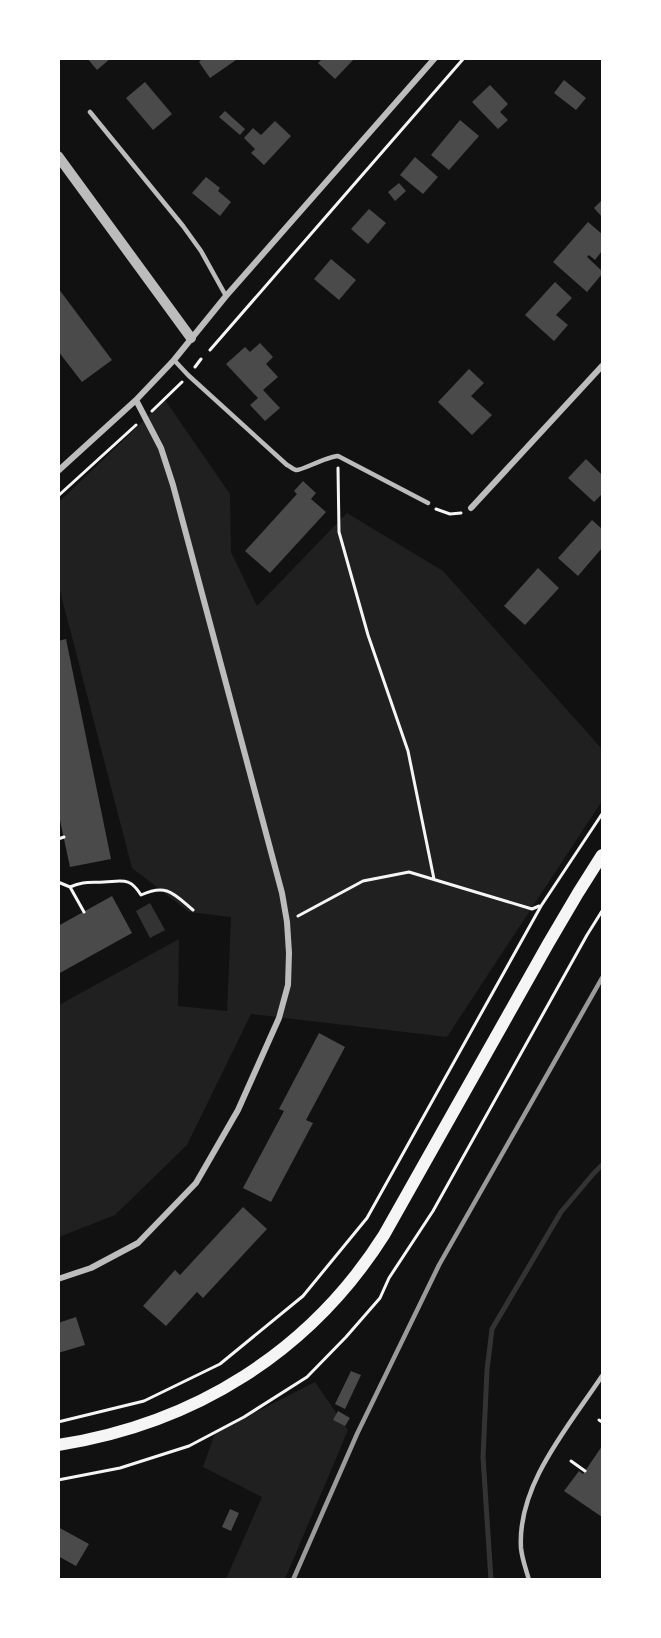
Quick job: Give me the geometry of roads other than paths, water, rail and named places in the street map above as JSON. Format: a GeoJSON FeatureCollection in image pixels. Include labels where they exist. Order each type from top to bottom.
{"type":"FeatureCollection","features":[{"type":"Feature","properties":{"kind":"main road"},"geometry":{"type":"LineString","coordinates":[[58,1445],[116,1433],[156,1421],[206,1399],[282,1351],[333,1302],[372,1253],[389,1227],[548,944],[603,855]]}},
{"type":"Feature","properties":{"kind":"street"},"geometry":{"type":"LineString","coordinates":[[58,471],[136,400],[174,360],[226,296],[435,58]]}},
{"type":"Feature","properties":{"kind":"street"},"geometry":{"type":"LineString","coordinates":[[58,156],[191,338]]}},
{"type":"Feature","properties":{"kind":"street"},"geometry":{"type":"LineString","coordinates":[[471,508],[603,366]]}},
{"type":"Feature","properties":{"kind":"street"},"geometry":{"type":"LineString","coordinates":[[58,1279],[91,1268],[138,1243],[196,1184],[238,1110],[279,1018],[288,985],[287,922],[282,893],[173,485],[161,448],[136,400]]}},
{"type":"Feature","properties":{"kind":"lane"},"geometry":{"type":"LineString","coordinates":[[90,112],[183,226],[201,251],[226,296]]}},
{"type":"Feature","properties":{"kind":"lane"},"geometry":{"type":"LineString","coordinates":[[174,360],[287,465],[296,470],[303,470],[316,461],[329,456],[338,456],[428,503]]}},
{"type":"Feature","properties":{"kind":"lane"},"geometry":{"type":"LineString","coordinates":[[529,1580],[521,1551],[524,1510],[542,1464],[603,1377]]}},
{"type":"Feature","properties":{"kind":"waterway"},"geometry":{"type":"LineString","coordinates":[[491,1580],[483,1457],[487,1370],[492,1329],[561,1212],[602,1165]]}},
{"type":"Feature","properties":{"kind":"railway"},"geometry":{"type":"LineString","coordinates":[[293,1580],[357,1434],[439,1265],[602,978]]}}]}
